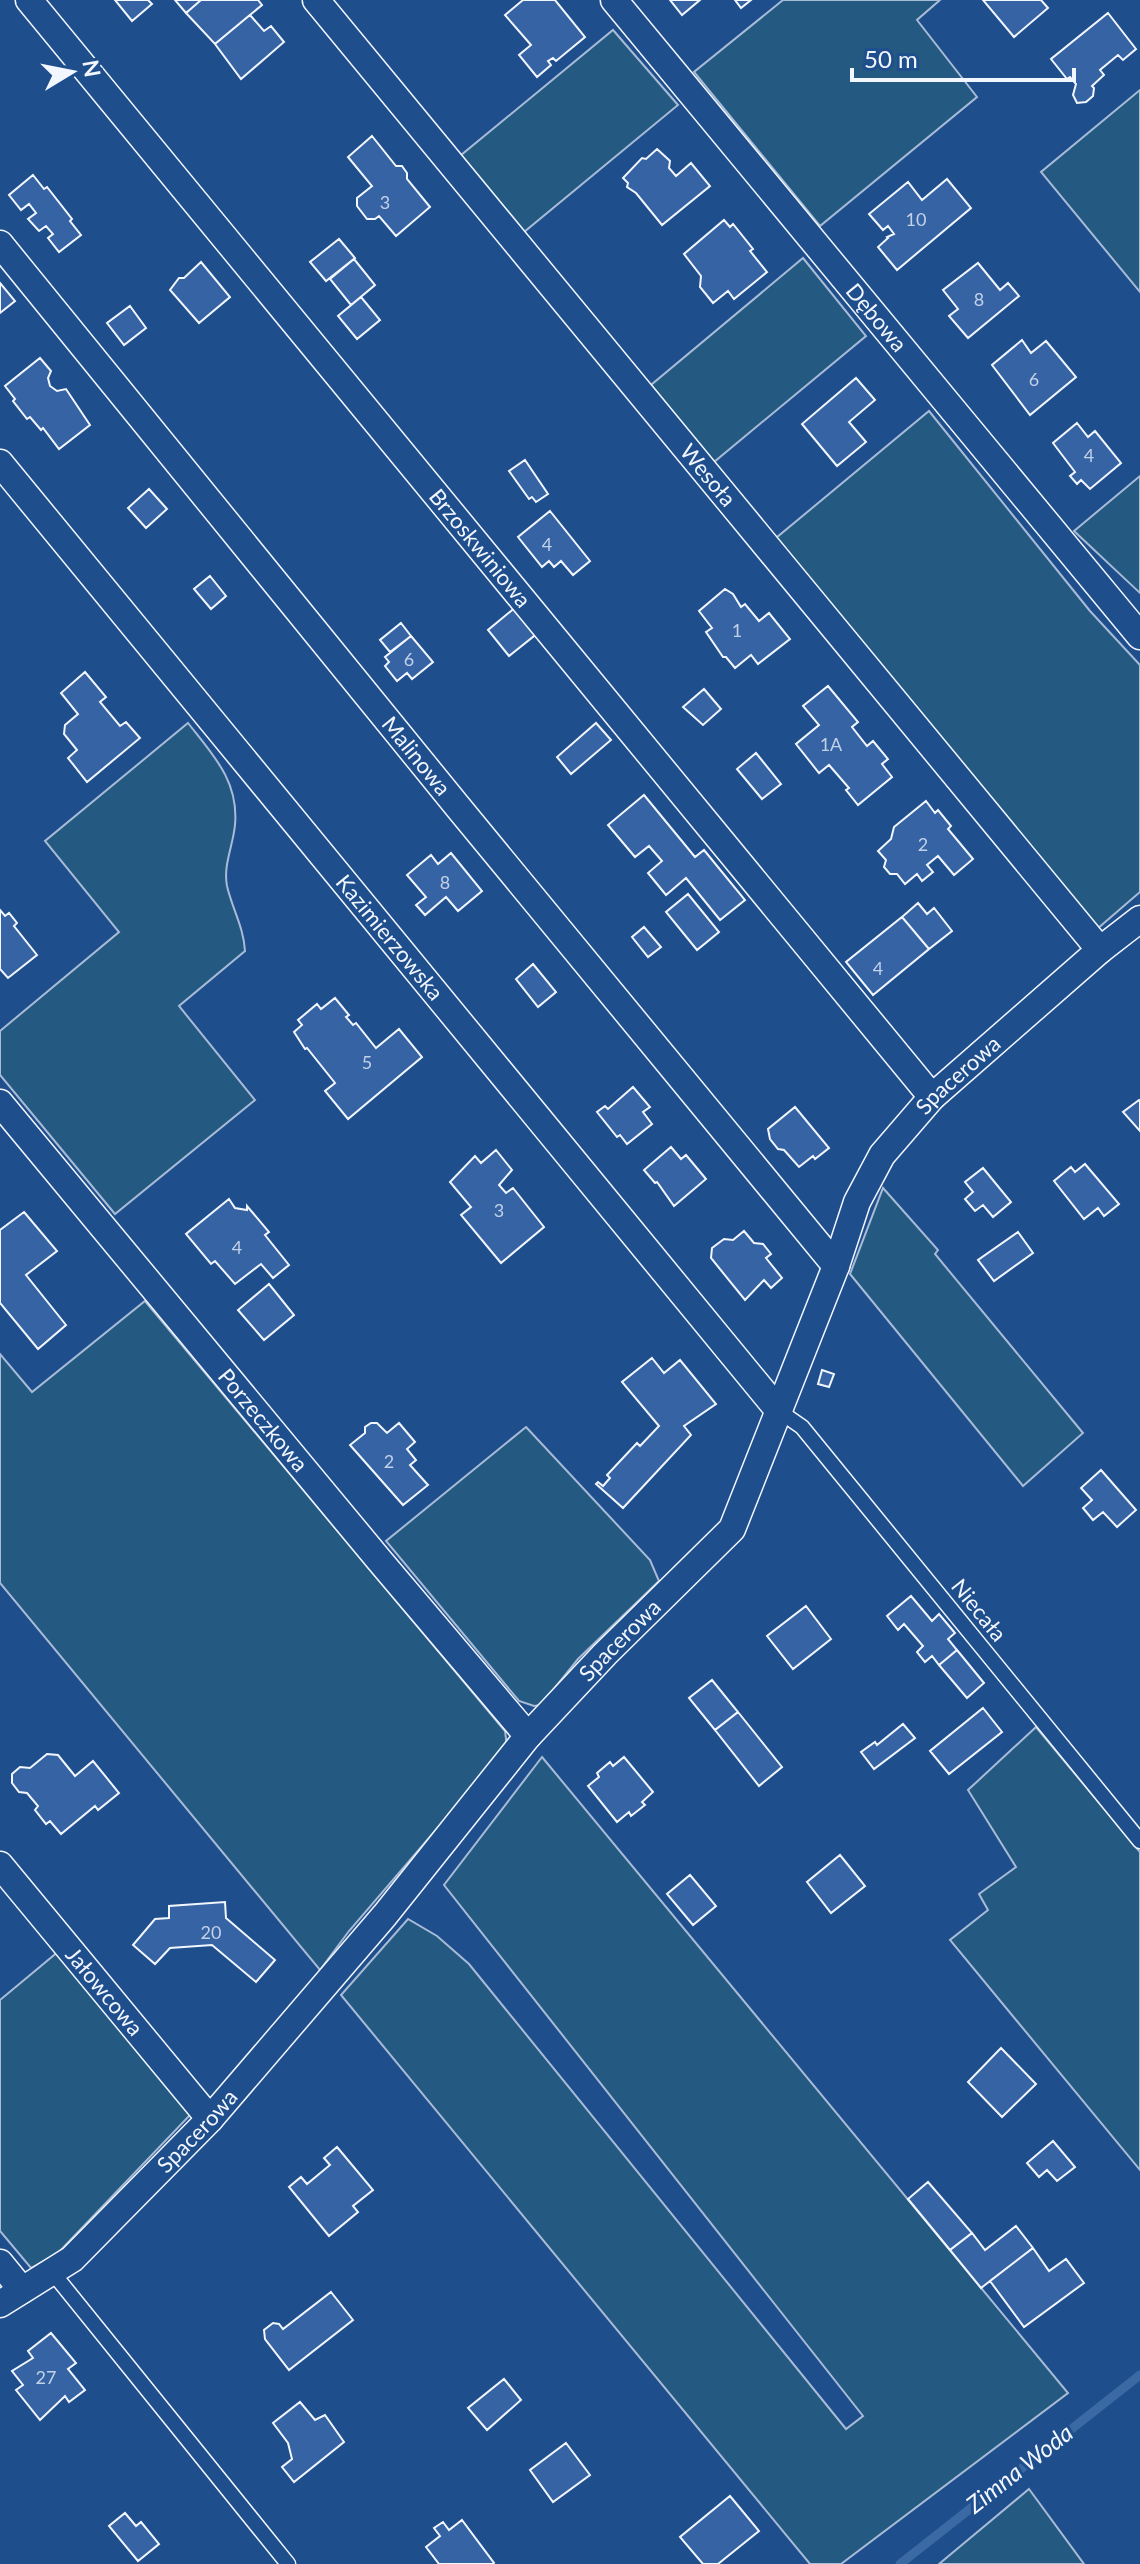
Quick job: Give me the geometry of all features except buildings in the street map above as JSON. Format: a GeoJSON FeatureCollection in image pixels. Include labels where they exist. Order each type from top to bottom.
{"type":"FeatureCollection","features":[{"type":"Feature","properties":{"kind":"street","name":"Brzoskwiniowa"},"geometry":{"type":"LineString","coordinates":[[29,0],[932,1097]]}},
{"type":"Feature","properties":{"kind":"street","name":"Wesoła"},"geometry":{"type":"LineString","coordinates":[[316,0],[1100,950]]}},
{"type":"Feature","properties":{"kind":"street","name":"Dębowa"},"geometry":{"type":"LineString","coordinates":[[614,0],[1140,636]]}},
{"type":"Feature","properties":{"kind":"street","name":"Malinowa"},"geometry":{"type":"LineString","coordinates":[[0,244],[836,1266]]}},
{"type":"Feature","properties":{"kind":"street","name":"Kazimierzowska"},"geometry":{"type":"LineString","coordinates":[[0,463],[779,1411]]}},
{"type":"Feature","properties":{"kind":"street","name":"Spacerowa"},"geometry":{"type":"LineString","coordinates":[[11,2297],[72,2259],[210,2119],[385,1915],[528,1736],[605,1654],[732,1529],[836,1266],[857,1202],[882,1155],[932,1097],[1100,950],[1140,919]]}},
{"type":"Feature","properties":{"kind":"street","name":"Porzeczkowa"},"geometry":{"type":"LineString","coordinates":[[0,1103],[528,1736]]}},
{"type":"Feature","properties":{"kind":"street","name":"Jałowcowa"},"geometry":{"type":"LineString","coordinates":[[0,1865],[210,2119]]}},
{"type":"Feature","properties":{"kind":"street"},"geometry":{"type":"LineString","coordinates":[[0,2263],[11,2297]]}},
{"type":"Feature","properties":{"kind":"lane","name":"Niecała"},"geometry":{"type":"LineString","coordinates":[[779,1411],[802,1427],[1140,1841]]}},
{"type":"Feature","properties":{"kind":"lane"},"geometry":{"type":"LineString","coordinates":[[53,2273],[288,2564]]}},
{"type":"Feature","properties":{"kind":"shaded area"},"geometry":{"type":"Polygon","coordinates":[[[783,0],[940,0],[917,20],[977,97],[820,226],[694,72],[783,0]]]}},
{"type":"Feature","properties":{"kind":"shaded area"},"geometry":{"type":"Polygon","coordinates":[[[613,30],[678,105],[524,232],[460,156],[613,30]]]}},
{"type":"Feature","properties":{"kind":"shaded area"},"geometry":{"type":"Polygon","coordinates":[[[1140,90],[1140,292],[1041,172],[1140,90]]]}},
{"type":"Feature","properties":{"kind":"shaded area"},"geometry":{"type":"Polygon","coordinates":[[[803,258],[866,336],[714,462],[651,385],[803,258]]]}},
{"type":"Feature","properties":{"kind":"shaded area"},"geometry":{"type":"Polygon","coordinates":[[[929,411],[1090,611],[1140,665],[1140,892],[1097,929],[776,538],[929,411]]]}},
{"type":"Feature","properties":{"kind":"shaded area"},"geometry":{"type":"Polygon","coordinates":[[[1140,476],[1140,593],[1074,531],[1140,476]]]}},
{"type":"Feature","properties":{"kind":"shaded area"},"geometry":{"type":"Polygon","coordinates":[[[188,723],[222,770],[233,795],[235,825],[226,878],[245,951],[179,1006],[255,1100],[115,1214],[0,1075],[0,1031],[119,932],[45,841],[188,723]]]}},
{"type":"Feature","properties":{"kind":"shaded area"},"geometry":{"type":"Polygon","coordinates":[[[883,1188],[938,1250],[935,1254],[1083,1433],[1023,1486],[850,1274],[883,1188]]]}},
{"type":"Feature","properties":{"kind":"shaded area"},"geometry":{"type":"Polygon","coordinates":[[[145,1301],[505,1731],[507,1747],[349,1931],[320,1970],[0,1583],[0,1354],[32,1392],[145,1301]]]}},
{"type":"Feature","properties":{"kind":"shaded area"},"geometry":{"type":"Polygon","coordinates":[[[526,1427],[650,1560],[659,1581],[578,1659],[541,1705],[534,1706],[519,1701],[386,1541],[526,1427]]]}},
{"type":"Feature","properties":{"kind":"shaded area"},"geometry":{"type":"Polygon","coordinates":[[[1036,1727],[1140,1852],[1140,2170],[950,1940],[988,1910],[979,1894],[1016,1867],[968,1790],[1036,1727]]]}},
{"type":"Feature","properties":{"kind":"shaded area"},"geometry":{"type":"Polygon","coordinates":[[[542,1757],[1068,2393],[841,2564],[810,2564],[341,1995],[408,1919],[437,1936],[469,1964],[846,2429],[863,2416],[444,1885],[542,1757]]]}},
{"type":"Feature","properties":{"kind":"shaded area"},"geometry":{"type":"Polygon","coordinates":[[[59,1951],[191,2114],[58,2253],[31,2268],[0,2231],[0,2000],[59,1951]]]}},
{"type":"Feature","properties":{"kind":"shaded area"},"geometry":{"type":"Polygon","coordinates":[[[1029,2489],[1084,2564],[939,2564],[1029,2489]]]}},
{"type":"Feature","properties":{"kind":"waterway","name":"Zimna Woda"},"geometry":{"type":"LineString","coordinates":[[900,2564],[1140,2375]]}}]}
